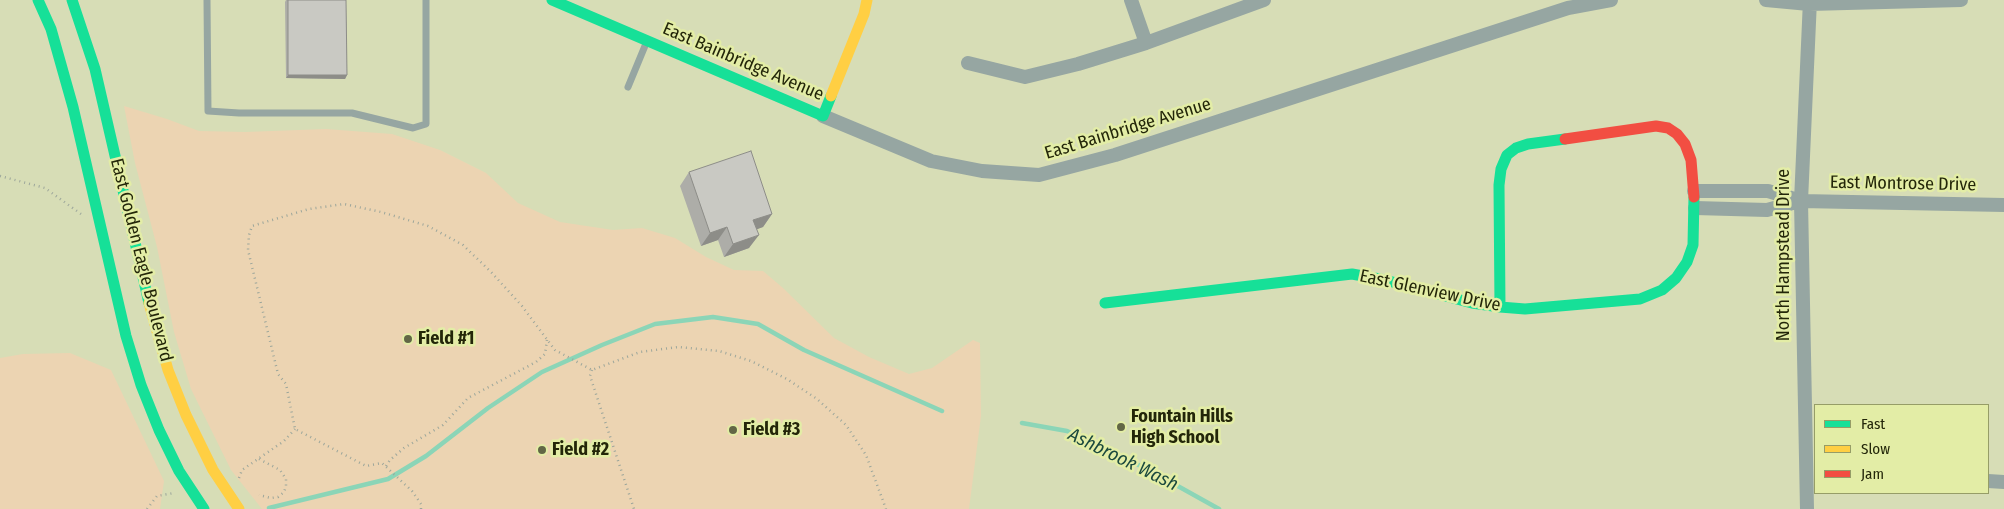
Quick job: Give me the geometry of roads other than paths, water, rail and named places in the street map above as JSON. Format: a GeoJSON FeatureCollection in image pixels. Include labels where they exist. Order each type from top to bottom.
{"type":"FeatureCollection","features":[{"type":"Feature","properties":{"kind":"street","name":"East Golden Eagle Boulevard"},"geometry":{"type":"LineString","coordinates":[[38,0],[60,5],[95,69],[153,319],[168,370],[186,415],[213,470],[239,509]]}},
{"type":"Feature","properties":{"kind":"street","name":"East Bainbridge Avenue"},"geometry":{"type":"LineString","coordinates":[[552,0],[932,161],[982,172],[1039,175],[1115,156],[1568,8],[1611,0]]}},
{"type":"Feature","properties":{"kind":"street"},"geometry":{"type":"LineString","coordinates":[[822,116],[864,14],[867,0]]}},
{"type":"Feature","properties":{"kind":"street"},"geometry":{"type":"LineString","coordinates":[[1131,0],[1146,43]]}},
{"type":"Feature","properties":{"kind":"street"},"geometry":{"type":"LineString","coordinates":[[968,63],[1025,76],[1078,64],[1146,43],[1264,0]]}},
{"type":"Feature","properties":{"kind":"street"},"geometry":{"type":"LineString","coordinates":[[1766,0],[1809,2],[1961,0]]}},
{"type":"Feature","properties":{"kind":"street","name":"North Hampstead Drive"},"geometry":{"type":"LineString","coordinates":[[1807,509],[1811,489],[1801,201],[1809,2]]}},
{"type":"Feature","properties":{"kind":"street","name":"East Golden Eagle Boulevard"},"geometry":{"type":"LineString","coordinates":[[60,5],[51,29],[73,108],[126,336],[141,385],[159,430],[179,471],[204,509]]}},
{"type":"Feature","properties":{"kind":"street","name":"East Glenview Drive"},"geometry":{"type":"LineString","coordinates":[[1105,303],[1352,274],[1385,280],[1472,303],[1500,307],[1525,309],[1640,299],[1662,290],[1676,278],[1687,262],[1693,245],[1695,208],[1689,151],[1677,134],[1668,128],[1656,126],[1528,144],[1516,148],[1507,155],[1500,169],[1499,185],[1500,307]]}},
{"type":"Feature","properties":{"kind":"street"},"geometry":{"type":"LineString","coordinates":[[1694,191],[1768,191],[1801,201]]}},
{"type":"Feature","properties":{"kind":"street"},"geometry":{"type":"LineString","coordinates":[[1695,208],[1767,210],[1801,201]]}},
{"type":"Feature","properties":{"kind":"street","name":"East Montrose Drive"},"geometry":{"type":"LineString","coordinates":[[1801,201],[2004,205]]}},
{"type":"Feature","properties":{"kind":"street"},"geometry":{"type":"LineString","coordinates":[[1989,481],[2004,482]]}},
{"type":"Feature","properties":{"kind":"lane"},"geometry":{"type":"LineString","coordinates":[[207,0],[208,111],[239,113],[352,113],[414,128],[426,124],[426,0]]}},
{"type":"Feature","properties":{"kind":"lane"},"geometry":{"type":"LineString","coordinates":[[628,87],[647,41]]}},
{"type":"Feature","properties":{"kind":"waterway"},"geometry":{"type":"LineString","coordinates":[[269,508],[388,479],[426,456],[488,408],[542,372],[655,324],[713,317],[758,324],[804,350],[942,411]]}},
{"type":"Feature","properties":{"kind":"waterway","name":"Ashbrook Wash"},"geometry":{"type":"LineString","coordinates":[[1022,423],[1067,431],[1149,470],[1219,509]]}},
{"type":"Feature","properties":{"kind":"place","name":"Field #1"},"geometry":{"type":"Point","coordinates":[408,339]}},
{"type":"Feature","properties":{"kind":"place","name":"Fountain Hills High School"},"geometry":{"type":"Point","coordinates":[1121,427]}},
{"type":"Feature","properties":{"kind":"place","name":"Field #3"},"geometry":{"type":"Point","coordinates":[733,430]}},
{"type":"Feature","properties":{"kind":"place","name":"Field #2"},"geometry":{"type":"Point","coordinates":[542,450]}}]}
